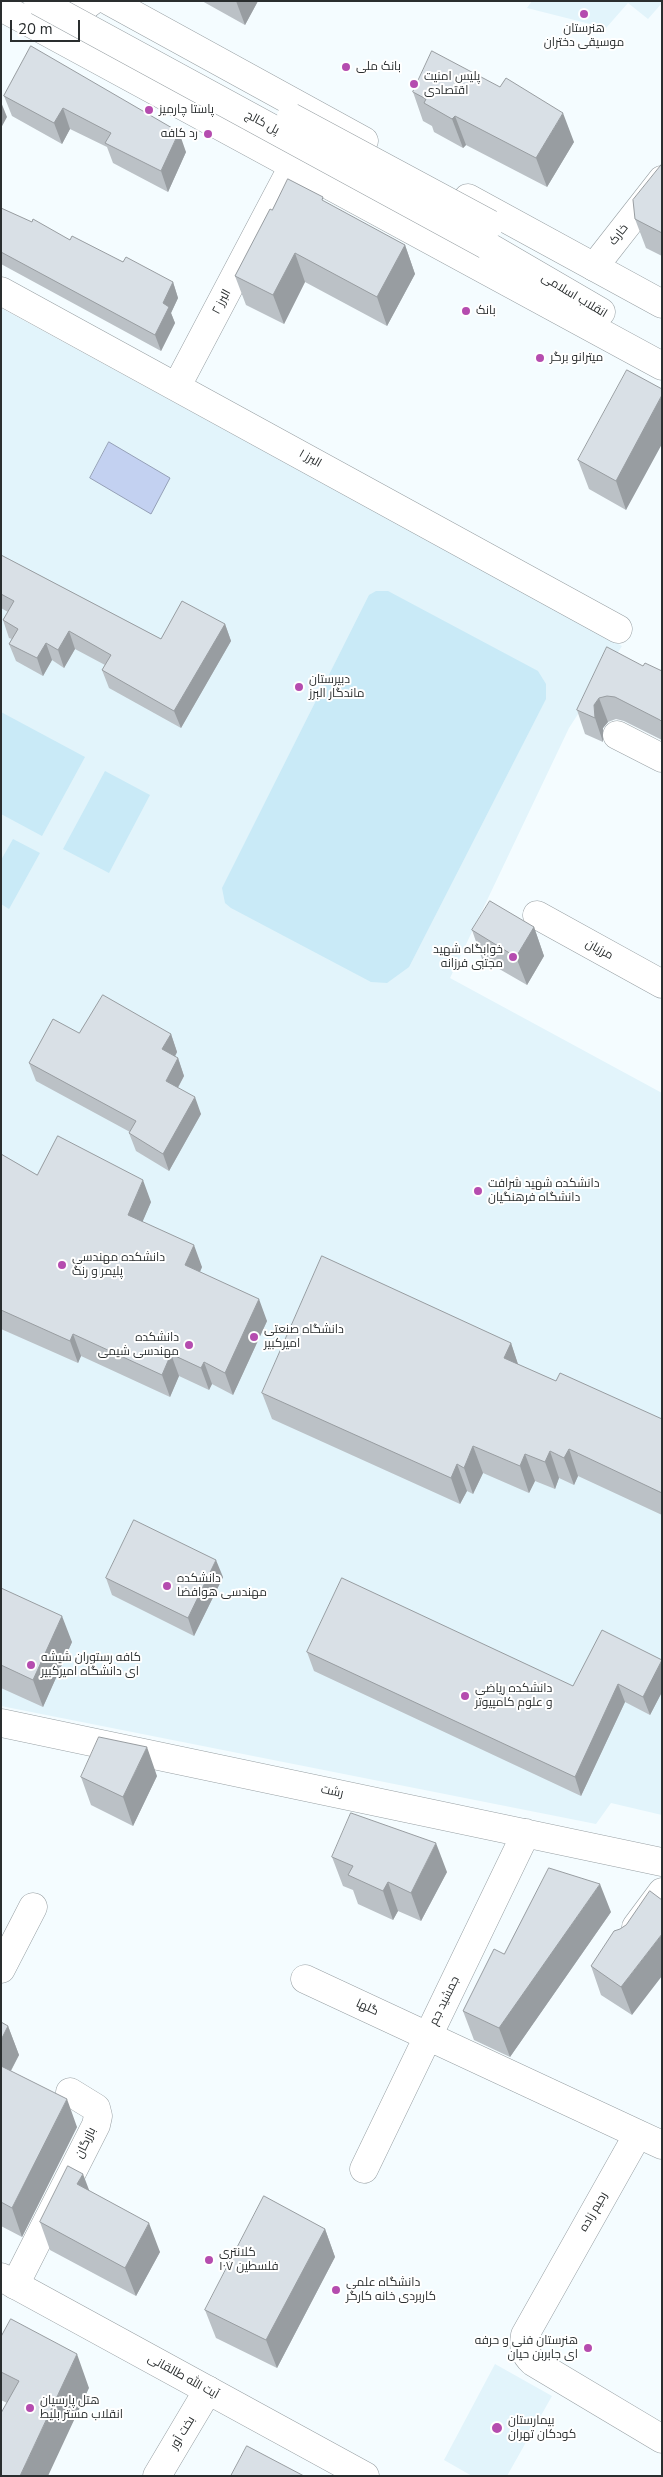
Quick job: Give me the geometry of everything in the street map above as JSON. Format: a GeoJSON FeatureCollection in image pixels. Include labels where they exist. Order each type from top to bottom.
{"type":"FeatureCollection","features":[{"type":"Feature","properties":{"kind":"street","name":"پل کالج"},"geometry":{"type":"LineString","coordinates":[[38,1],[488,235]]}},
{"type":"Feature","properties":{"kind":"street","name":"پل کالج"},"geometry":{"type":"LineString","coordinates":[[78,1],[488,235]]}},
{"type":"Feature","properties":{"kind":"street"},"geometry":{"type":"LineString","coordinates":[[82,51],[76,27],[79,15],[85,6],[92,1]]}},
{"type":"Feature","properties":{"kind":"street"},"geometry":{"type":"LineString","coordinates":[[108,1],[662,304]]}},
{"type":"Feature","properties":{"kind":"street"},"geometry":{"type":"LineString","coordinates":[[1,7],[294,164],[662,366]]}},
{"type":"Feature","properties":{"kind":"street","name":"البرز ۲"},"geometry":{"type":"LineString","coordinates":[[178,386],[294,164]]}},
{"type":"Feature","properties":{"kind":"street","name":"خارک"},"geometry":{"type":"LineString","coordinates":[[594,267],[662,180]]}},
{"type":"Feature","properties":{"kind":"street","name":"انقلاب اسلامی"},"geometry":{"type":"LineString","coordinates":[[488,235],[662,317]]}},
{"type":"Feature","properties":{"kind":"street","name":"انقلاب اسلامی"},"geometry":{"type":"LineString","coordinates":[[488,235],[662,348]]}},
{"type":"Feature","properties":{"kind":"street","name":"البرز ۱"},"geometry":{"type":"LineString","coordinates":[[1,291],[178,386],[618,629]]}},
{"type":"Feature","properties":{"kind":"street"},"geometry":{"type":"LineString","coordinates":[[617,735],[662,758]]}},
{"type":"Feature","properties":{"kind":"street","name":"مرزبان"},"geometry":{"type":"LineString","coordinates":[[537,915],[662,984]]}},
{"type":"Feature","properties":{"kind":"street","name":"رشت"},"geometry":{"type":"LineString","coordinates":[[1,1723],[662,1862]]}},
{"type":"Feature","properties":{"kind":"street","name":"جمشید جم"},"geometry":{"type":"LineString","coordinates":[[364,2169],[526,1833]]}},
{"type":"Feature","properties":{"kind":"street"},"geometry":{"type":"LineString","coordinates":[[624,1944],[662,1892]]}},
{"type":"Feature","properties":{"kind":"street"},"geometry":{"type":"LineString","coordinates":[[1,1969],[9,1934],[33,1907]]}},
{"type":"Feature","properties":{"kind":"street","name":"گلها"},"geometry":{"type":"LineString","coordinates":[[305,1979],[428,2036]]}},
{"type":"Feature","properties":{"kind":"street","name":"رحیم زاده"},"geometry":{"type":"LineString","coordinates":[[428,2036],[650,2140],[530,2326],[524,2343],[527,2356],[533,2362],[662,2439]]}},
{"type":"Feature","properties":{"kind":"street","name":"بازرگان"},"geometry":{"type":"LineString","coordinates":[[8,2281],[96,2125],[98,2116],[96,2108],[70,2092]]}},
{"type":"Feature","properties":{"kind":"street","name":"آیت الله طالقانی"},"geometry":{"type":"LineString","coordinates":[[8,2281],[365,2476]]}},
{"type":"Feature","properties":{"kind":"street","name":"بخت آور"},"geometry":{"type":"LineString","coordinates":[[157,2476],[208,2390]]}},
{"type":"Feature","properties":{"kind":"shaded area","name":"هنرستان موسیقی دختران"},"geometry":{"type":"Polygon","coordinates":[[[532,1],[662,1],[662,3],[648,19],[628,3],[606,28],[527,8],[532,1]]]}},
{"type":"Feature","properties":{"kind":"shaded area"},"geometry":{"type":"Polygon","coordinates":[[[1,308],[622,646],[569,728],[450,978],[662,1093],[662,1815],[611,1803],[596,1824],[1,1706],[1,308]]]}},
{"type":"Feature","properties":{"kind":"shaded area"},"geometry":{"type":"Polygon","coordinates":[[[109,442],[170,478],[151,514],[90,478],[109,442]]]}},
{"type":"Feature","properties":{"kind":"shaded area"},"geometry":{"type":"Polygon","coordinates":[[[376,591],[388,591],[538,671],[546,684],[546,699],[409,967],[387,983],[371,982],[231,908],[225,903],[222,888],[369,595],[376,591]]]}},
{"type":"Feature","properties":{"kind":"shaded area"},"geometry":{"type":"Polygon","coordinates":[[[1,712],[85,757],[42,836],[1,814],[1,712]]]}},
{"type":"Feature","properties":{"kind":"shaded area"},"geometry":{"type":"Polygon","coordinates":[[[105,771],[150,795],[109,873],[63,849],[105,771]]]}},
{"type":"Feature","properties":{"kind":"shaded area"},"geometry":{"type":"Polygon","coordinates":[[[13,839],[40,853],[9,909],[1,904],[1,860],[13,839]]]}},
{"type":"Feature","properties":{"kind":"shaded area","name":"بیمارستان کودکان تهران"},"geometry":{"type":"Polygon","coordinates":[[[495,2364],[552,2396],[507,2476],[472,2476],[444,2460],[495,2364]]]}},
{"type":"Feature","properties":{"kind":"building"},"geometry":{"type":"Polygon","coordinates":[[[31,46],[179,132],[161,171],[105,143],[111,133],[63,108],[54,123],[4,96],[31,46]]]}},
{"type":"Feature","properties":{"kind":"building"},"geometry":{"type":"Polygon","coordinates":[[[432,51],[500,87],[506,78],[563,113],[536,158],[455,116],[452,119],[424,103],[426,99],[413,92],[432,51]]]}},
{"type":"Feature","properties":{"kind":"building"},"geometry":{"type":"Polygon","coordinates":[[[662,164],[662,233],[635,219],[633,200],[662,164]]]}},
{"type":"Feature","properties":{"kind":"building"},"geometry":{"type":"Polygon","coordinates":[[[288,179],[323,197],[322,200],[405,245],[377,297],[295,253],[273,295],[235,276],[288,179]]]}},
{"type":"Feature","properties":{"kind":"building"},"geometry":{"type":"Polygon","coordinates":[[[1,208],[32,222],[33,219],[70,240],[72,236],[123,262],[126,257],[173,282],[163,303],[169,307],[155,335],[1,252],[1,208]]]}},
{"type":"Feature","properties":{"kind":"building"},"geometry":{"type":"Polygon","coordinates":[[[627,370],[662,389],[662,395],[616,481],[578,460],[627,370]]]}},
{"type":"Feature","properties":{"kind":"building"},"geometry":{"type":"Polygon","coordinates":[[[1,555],[161,639],[182,601],[225,624],[174,711],[102,670],[111,655],[69,631],[58,650],[46,643],[37,658],[9,644],[18,629],[3,620],[14,601],[1,594],[1,555]]]}},
{"type":"Feature","properties":{"kind":"building"},"geometry":{"type":"Polygon","coordinates":[[[607,647],[643,666],[645,663],[662,671],[662,722],[615,697],[599,698],[594,705],[595,718],[577,710],[607,647]]]}},
{"type":"Feature","properties":{"kind":"building"},"geometry":{"type":"Polygon","coordinates":[[[490,901],[534,927],[516,957],[472,930],[490,901]]]}},
{"type":"Feature","properties":{"kind":"building"},"geometry":{"type":"Polygon","coordinates":[[[103,995],[171,1034],[162,1049],[178,1058],[166,1081],[195,1097],[163,1154],[129,1133],[136,1121],[29,1063],[53,1019],[79,1033],[103,995]]]}},
{"type":"Feature","properties":{"kind":"building"},"geometry":{"type":"Polygon","coordinates":[[[58,1136],[143,1180],[128,1215],[194,1245],[185,1265],[259,1299],[225,1373],[204,1362],[201,1368],[171,1354],[162,1375],[73,1334],[70,1341],[1,1310],[1,1154],[37,1175],[58,1136]]]}},
{"type":"Feature","properties":{"kind":"building"},"geometry":{"type":"Polygon","coordinates":[[[322,1256],[511,1343],[504,1358],[556,1381],[560,1373],[662,1419],[662,1493],[569,1449],[564,1458],[550,1451],[545,1462],[525,1454],[520,1466],[473,1446],[464,1468],[457,1464],[451,1478],[262,1393],[322,1256]]]}},
{"type":"Feature","properties":{"kind":"building","name":"دانشکده مهندسی هوافضا"},"geometry":{"type":"Polygon","coordinates":[[[134,1520],[216,1560],[188,1618],[106,1578],[134,1520]]]}},
{"type":"Feature","properties":{"kind":"building","name":"دانشکده ریاضی و علوم کامپیوتر"},"geometry":{"type":"Polygon","coordinates":[[[342,1578],[573,1686],[602,1630],[662,1660],[643,1697],[618,1684],[575,1777],[307,1652],[342,1578]]]}},
{"type":"Feature","properties":{"kind":"building"},"geometry":{"type":"Polygon","coordinates":[[[1,1588],[62,1616],[33,1680],[1,1665],[1,1588]]]}},
{"type":"Feature","properties":{"kind":"building"},"geometry":{"type":"Polygon","coordinates":[[[99,1737],[147,1747],[123,1797],[81,1777],[99,1737]]]}},
{"type":"Feature","properties":{"kind":"building"},"geometry":{"type":"Polygon","coordinates":[[[351,1813],[436,1843],[411,1893],[388,1882],[383,1891],[348,1875],[353,1866],[332,1857],[351,1813]]]}},
{"type":"Feature","properties":{"kind":"building"},"geometry":{"type":"Polygon","coordinates":[[[549,1868],[600,1884],[499,2028],[463,2011],[494,1949],[504,1954],[549,1868]]]}},
{"type":"Feature","properties":{"kind":"building"},"geometry":{"type":"Polygon","coordinates":[[[650,1891],[662,1900],[662,1934],[621,1987],[591,1966],[614,1931],[626,1925],[650,1891]]]}},
{"type":"Feature","properties":{"kind":"building"},"geometry":{"type":"Polygon","coordinates":[[[1,2022],[8,2026],[1,2040],[1,2022]]]}},
{"type":"Feature","properties":{"kind":"building"},"geometry":{"type":"Polygon","coordinates":[[[1,2066],[67,2099],[12,2208],[1,2202],[1,2066]]]}},
{"type":"Feature","properties":{"kind":"building"},"geometry":{"type":"Polygon","coordinates":[[[68,2166],[83,2174],[77,2184],[149,2223],[125,2268],[40,2222],[68,2166]]]}},
{"type":"Feature","properties":{"kind":"building"},"geometry":{"type":"Polygon","coordinates":[[[264,2196],[325,2229],[266,2340],[205,2310],[264,2196]]]}},
{"type":"Feature","properties":{"kind":"building"},"geometry":{"type":"Polygon","coordinates":[[[11,2319],[77,2354],[20,2476],[1,2476],[1,2413],[19,2381],[1,2372],[1,2337],[11,2319]]]}},
{"type":"Feature","properties":{"kind":"building"},"geometry":{"type":"Polygon","coordinates":[[[247,2446],[304,2476],[231,2476],[247,2446]]]}},
{"type":"Feature","properties":{"kind":"place","name":"هنرستان موسیقی دختران"},"geometry":{"type":"Point","coordinates":[584,14]}},
{"type":"Feature","properties":{"kind":"place","name":"بانک ملی"},"geometry":{"type":"Point","coordinates":[346,67]}},
{"type":"Feature","properties":{"kind":"place","name":"پلیس امنیت اقتصادی"},"geometry":{"type":"Point","coordinates":[414,84]}},
{"type":"Feature","properties":{"kind":"place","name":"پاستا چارمیز"},"geometry":{"type":"Point","coordinates":[149,110]}},
{"type":"Feature","properties":{"kind":"place","name":"رد کافه"},"geometry":{"type":"Point","coordinates":[208,134]}},
{"type":"Feature","properties":{"kind":"place","name":"بانک"},"geometry":{"type":"Point","coordinates":[466,311]}},
{"type":"Feature","properties":{"kind":"place","name":"میترانو برگر"},"geometry":{"type":"Point","coordinates":[540,358]}},
{"type":"Feature","properties":{"kind":"place","name":"دبیرستان ماندگار البرز"},"geometry":{"type":"Point","coordinates":[299,687]}},
{"type":"Feature","properties":{"kind":"place","name":"خوابگاه شهيد مجتبى فرزانه"},"geometry":{"type":"Point","coordinates":[513,957]}},
{"type":"Feature","properties":{"kind":"place","name":"دانشکده شهید شرافت دانشگاه فرهنگیان"},"geometry":{"type":"Point","coordinates":[478,1191]}},
{"type":"Feature","properties":{"kind":"place","name":"دانشکده مهندسی پلیمر و رنگ"},"geometry":{"type":"Point","coordinates":[62,1265]}},
{"type":"Feature","properties":{"kind":"place","name":"دانشگاه صنعتی امیرکبیر"},"geometry":{"type":"Point","coordinates":[254,1337]}},
{"type":"Feature","properties":{"kind":"place","name":"دانشکده مهندسی شیمی"},"geometry":{"type":"Point","coordinates":[189,1345]}},
{"type":"Feature","properties":{"kind":"place","name":"دانشکده مهندسی هوافضا"},"geometry":{"type":"Point","coordinates":[167,1586]}},
{"type":"Feature","properties":{"kind":"place","name":"کافه رستوران شیشه ای دانشگاه امیرکبیر"},"geometry":{"type":"Point","coordinates":[31,1665]}},
{"type":"Feature","properties":{"kind":"place","name":"دانشکده ریاضی و علوم کامپیوتر"},"geometry":{"type":"Point","coordinates":[465,1696]}},
{"type":"Feature","properties":{"kind":"place","name":"کلانتری ۱۰۷ فلسطین"},"geometry":{"type":"Point","coordinates":[209,2260]}},
{"type":"Feature","properties":{"kind":"place","name":"دانشگاه علمی کاربردی خانه کارگر"},"geometry":{"type":"Point","coordinates":[336,2290]}},
{"type":"Feature","properties":{"kind":"place","name":"هنرستان فنی و حرفه ای جابربن حیان"},"geometry":{"type":"Point","coordinates":[588,2348]}},
{"type":"Feature","properties":{"kind":"place","name":"هتل پارسیان انقلاب مستر بلیط"},"geometry":{"type":"Point","coordinates":[30,2408]}},
{"type":"Feature","properties":{"kind":"place","name":"بیمارستان کودکان تهران"},"geometry":{"type":"Point","coordinates":[497,2428]}}]}
